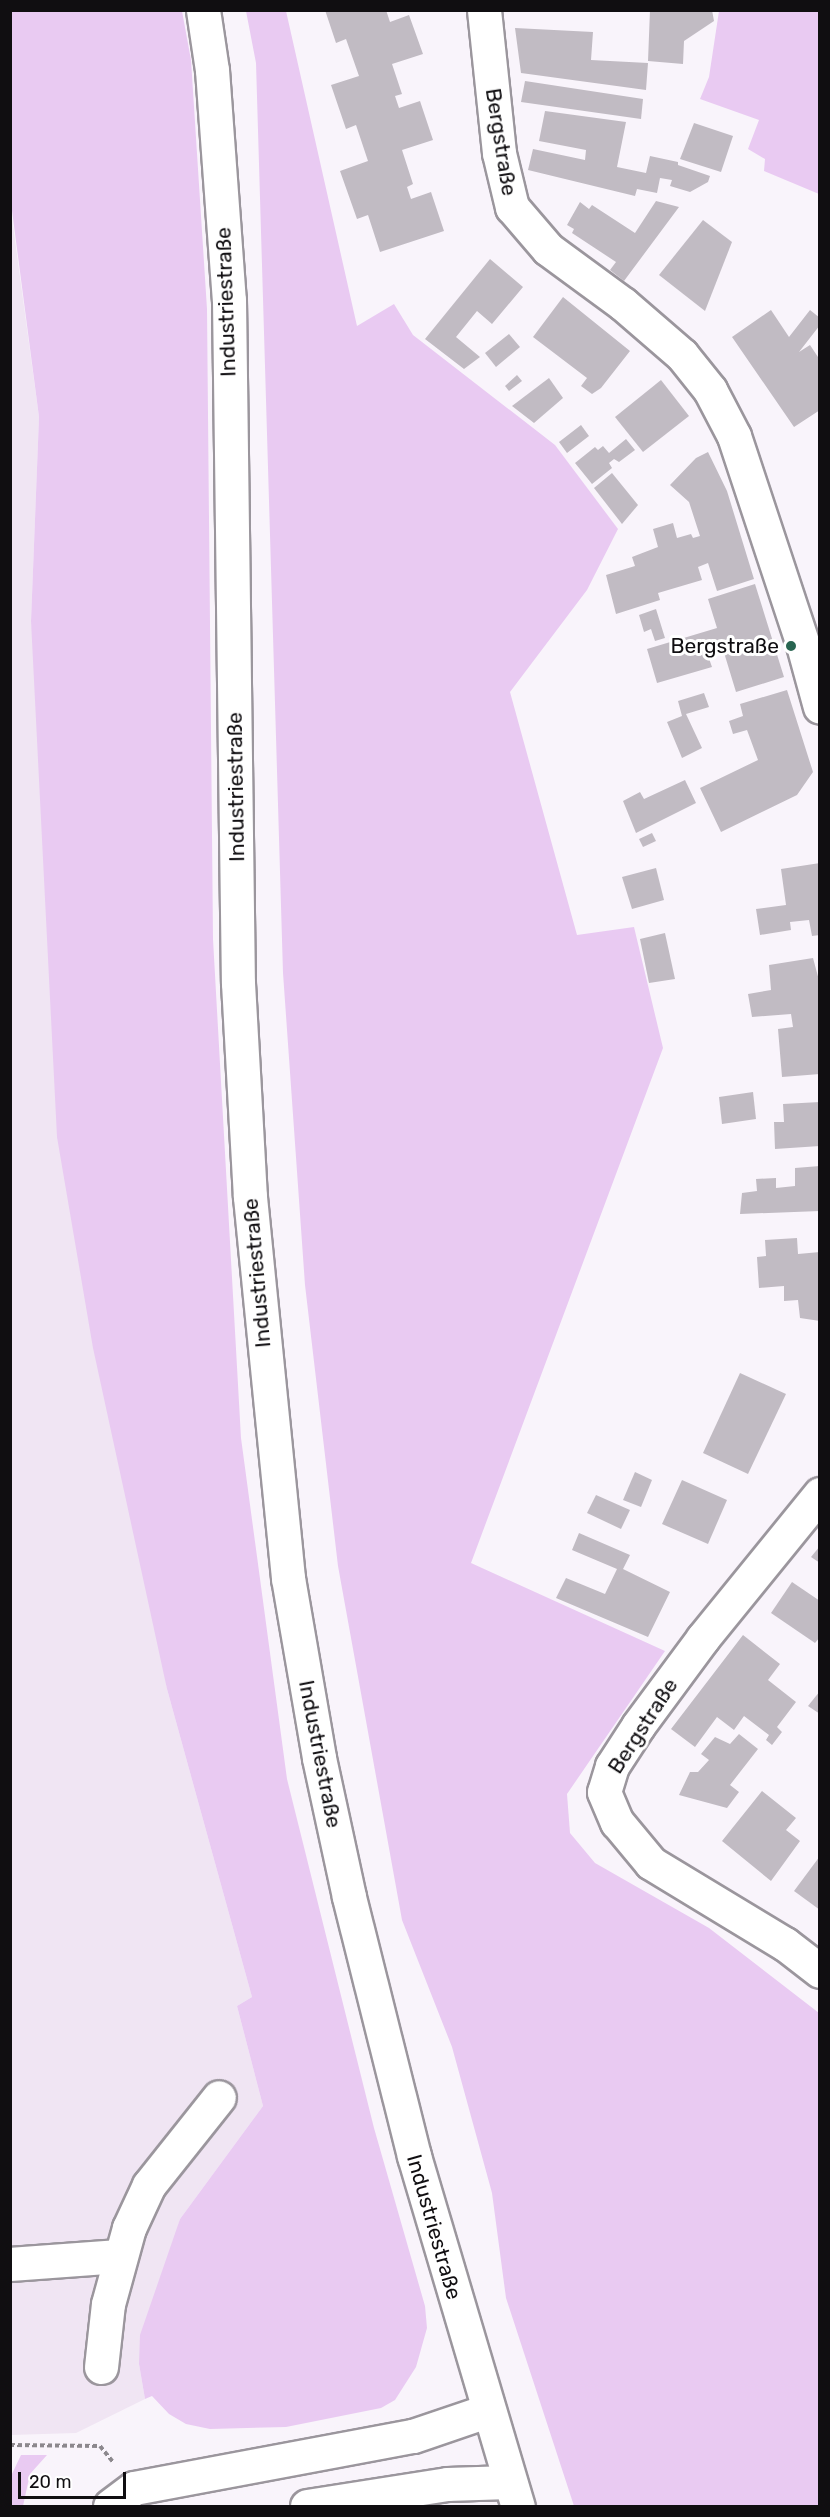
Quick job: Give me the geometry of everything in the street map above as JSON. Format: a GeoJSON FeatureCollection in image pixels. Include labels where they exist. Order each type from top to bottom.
{"type":"FeatureCollection","features":[{"type":"Feature","properties":{"kind":"main road","name":"Industriestraße"},"geometry":{"type":"LineString","coordinates":[[203,10],[213,70],[229,300],[238,983],[249,1185],[288,1578],[319,1758],[349,1897],[414,2156],[487,2411],[514,2494]]}},
{"type":"Feature","properties":{"kind":"main road","name":"Bergstraße"},"geometry":{"type":"LineString","coordinates":[[484,10],[499,153],[512,207],[548,249],[665,341],[710,390],[734,436],[803,645],[819,707]]}},
{"type":"Feature","properties":{"kind":"main road","name":"Bergstraße"},"geometry":{"type":"LineString","coordinates":[[819,1494],[703,1638],[638,1726],[612,1766],[604,1792],[617,1822],[651,1863],[785,1944],[819,1971]]}},
{"type":"Feature","properties":{"kind":"main road"},"geometry":{"type":"LineString","coordinates":[[100,2367],[108,2304],[120,2256],[149,2186],[219,2097]]}},
{"type":"Feature","properties":{"kind":"main road"},"geometry":{"type":"LineString","coordinates":[[10,2264],[120,2256]]}},
{"type":"Feature","properties":{"kind":"main road"},"geometry":{"type":"LineString","coordinates":[[122,2497],[413,2436],[487,2411]]}},
{"type":"Feature","properties":{"kind":"main road"},"geometry":{"type":"LineString","coordinates":[[307,2506],[447,2484],[514,2494]]}},
{"type":"Feature","properties":{"kind":"path"},"geometry":{"type":"LineString","coordinates":[[10,2445],[100,2446],[122,2497]]}},
{"type":"Feature","properties":{"kind":"shaded area"},"geometry":{"type":"Polygon","coordinates":[[[10,11],[182,11],[191,60],[207,309],[213,939],[241,1438],[287,1779],[374,2128],[425,2306],[427,2328],[416,2367],[395,2400],[381,2408],[286,2427],[210,2429],[186,2424],[169,2414],[152,2396],[145,2399],[139,2364],[140,2335],[180,2219],[263,2106],[237,2006],[252,1997],[167,1689],[93,1348],[57,1137],[31,621],[39,417],[11,203],[10,11]]]}},
{"type":"Feature","properties":{"kind":"shaded area"},"geometry":{"type":"Polygon","coordinates":[[[246,11],[286,11],[357,326],[394,304],[413,335],[555,445],[618,529],[587,590],[510,692],[577,935],[634,927],[663,1048],[471,1563],[665,1651],[567,1794],[570,1833],[595,1863],[709,1928],[819,2013],[819,2506],[574,2506],[506,2298],[492,2193],[452,2047],[402,1920],[338,1566],[305,1285],[283,973],[256,63],[246,11]]]}},
{"type":"Feature","properties":{"kind":"shaded area"},"geometry":{"type":"Polygon","coordinates":[[[719,11],[819,11],[819,194],[764,171],[765,159],[748,149],[759,120],[700,99],[709,77],[719,11]]]}},
{"type":"Feature","properties":{"kind":"shaded area"},"geometry":{"type":"Polygon","coordinates":[[[10,203],[39,417],[31,621],[167,1689],[252,1997],[237,2006],[263,2106],[180,2219],[139,2364],[145,2399],[76,2433],[11,2435],[10,203]]]}},
{"type":"Feature","properties":{"kind":"shaded area"},"geometry":{"type":"Polygon","coordinates":[[[21,2455],[47,2455],[30,2474],[23,2506],[12,2506],[11,2476],[21,2455]]]}},
{"type":"Feature","properties":{"kind":"building"},"geometry":{"type":"Polygon","coordinates":[[[325,10],[386,10],[390,22],[409,15],[423,54],[392,64],[402,94],[395,96],[399,108],[420,101],[433,140],[402,150],[413,184],[407,187],[411,199],[431,192],[444,231],[380,252],[368,215],[357,219],[340,171],[368,161],[356,125],[346,129],[331,85],[359,76],[346,39],[336,43],[325,10]]]}},
{"type":"Feature","properties":{"kind":"building"},"geometry":{"type":"Polygon","coordinates":[[[650,10],[712,10],[714,21],[684,41],[683,64],[648,61],[650,10]]]}},
{"type":"Feature","properties":{"kind":"building"},"geometry":{"type":"Polygon","coordinates":[[[515,28],[593,32],[591,60],[648,63],[646,90],[521,73],[515,28]]]}},
{"type":"Feature","properties":{"kind":"building"},"geometry":{"type":"Polygon","coordinates":[[[525,81],[643,99],[641,119],[521,102],[525,81]]]}},
{"type":"Feature","properties":{"kind":"building"},"geometry":{"type":"Polygon","coordinates":[[[545,111],[626,122],[617,167],[646,173],[650,156],[678,162],[678,165],[710,176],[708,182],[690,192],[670,186],[672,180],[660,178],[657,193],[637,189],[635,196],[528,170],[533,149],[585,160],[586,150],[539,141],[545,111]]]}},
{"type":"Feature","properties":{"kind":"building"},"geometry":{"type":"Polygon","coordinates":[[[694,123],[733,136],[721,172],[680,159],[694,123]]]}},
{"type":"Feature","properties":{"kind":"building"},"geometry":{"type":"Polygon","coordinates":[[[656,201],[679,207],[624,281],[610,270],[616,262],[572,233],[574,229],[567,225],[580,202],[589,209],[592,205],[635,233],[656,201]]]}},
{"type":"Feature","properties":{"kind":"building"},"geometry":{"type":"Polygon","coordinates":[[[703,220],[732,242],[705,311],[659,275],[703,220]]]}},
{"type":"Feature","properties":{"kind":"building"},"geometry":{"type":"Polygon","coordinates":[[[490,259],[523,287],[492,324],[477,311],[456,337],[480,357],[464,369],[425,339],[490,259]]]}},
{"type":"Feature","properties":{"kind":"building"},"geometry":{"type":"Polygon","coordinates":[[[563,297],[630,351],[601,388],[592,394],[581,386],[587,378],[533,337],[563,297]]]}},
{"type":"Feature","properties":{"kind":"building"},"geometry":{"type":"Polygon","coordinates":[[[771,310],[789,337],[810,310],[820,318],[820,325],[799,352],[810,345],[820,360],[820,410],[794,427],[732,337],[771,310]]]}},
{"type":"Feature","properties":{"kind":"building"},"geometry":{"type":"Polygon","coordinates":[[[509,334],[520,347],[496,367],[485,353],[509,334]]]}},
{"type":"Feature","properties":{"kind":"building"},"geometry":{"type":"Polygon","coordinates":[[[517,375],[522,381],[509,391],[505,386],[517,375]]]}},
{"type":"Feature","properties":{"kind":"building"},"geometry":{"type":"Polygon","coordinates":[[[549,378],[563,398],[534,423],[512,406],[549,378]]]}},
{"type":"Feature","properties":{"kind":"building"},"geometry":{"type":"Polygon","coordinates":[[[661,380],[689,416],[643,452],[615,417],[661,380]]]}},
{"type":"Feature","properties":{"kind":"building"},"geometry":{"type":"Polygon","coordinates":[[[581,425],[589,436],[567,453],[559,442],[581,425]]]}},
{"type":"Feature","properties":{"kind":"building"},"geometry":{"type":"Polygon","coordinates":[[[626,439],[635,450],[619,462],[614,459],[609,463],[612,468],[592,484],[575,463],[595,447],[598,450],[603,446],[609,453],[626,439]]]}},
{"type":"Feature","properties":{"kind":"building"},"geometry":{"type":"Polygon","coordinates":[[[708,452],[727,491],[754,579],[717,591],[708,563],[698,567],[702,580],[658,593],[660,600],[616,614],[606,575],[635,566],[632,557],[658,547],[653,529],[673,523],[677,538],[691,534],[693,538],[700,536],[689,502],[670,485],[696,458],[708,452]]]}},
{"type":"Feature","properties":{"kind":"building"},"geometry":{"type":"Polygon","coordinates":[[[612,473],[638,505],[622,524],[594,488],[612,473]]]}},
{"type":"Feature","properties":{"kind":"building"},"geometry":{"type":"Polygon","coordinates":[[[755,584],[784,677],[736,692],[722,646],[706,650],[712,667],[657,683],[647,649],[717,628],[708,599],[755,584]]]}},
{"type":"Feature","properties":{"kind":"building"},"geometry":{"type":"Polygon","coordinates":[[[656,609],[665,638],[655,641],[651,629],[644,632],[639,615],[656,609]]]}},
{"type":"Feature","properties":{"kind":"building"},"geometry":{"type":"Polygon","coordinates":[[[787,690],[813,772],[797,795],[721,832],[700,788],[758,760],[747,730],[733,734],[729,721],[743,716],[740,704],[787,690]]]}},
{"type":"Feature","properties":{"kind":"building"},"geometry":{"type":"Polygon","coordinates":[[[704,693],[709,707],[686,714],[702,748],[682,758],[667,722],[682,716],[678,701],[704,693]]]}},
{"type":"Feature","properties":{"kind":"building"},"geometry":{"type":"Polygon","coordinates":[[[685,780],[696,803],[636,833],[623,801],[640,792],[644,799],[685,780]]]}},
{"type":"Feature","properties":{"kind":"building"},"geometry":{"type":"Polygon","coordinates":[[[652,833],[656,841],[643,847],[639,839],[652,833]]]}},
{"type":"Feature","properties":{"kind":"building"},"geometry":{"type":"Polygon","coordinates":[[[820,863],[820,935],[812,936],[809,920],[790,922],[791,930],[760,935],[756,909],[786,905],[781,869],[820,863]]]}},
{"type":"Feature","properties":{"kind":"building"},"geometry":{"type":"Polygon","coordinates":[[[656,868],[664,900],[632,909],[622,877],[656,868]]]}},
{"type":"Feature","properties":{"kind":"building"},"geometry":{"type":"Polygon","coordinates":[[[665,933],[675,979],[649,983],[640,939],[665,933]]]}},
{"type":"Feature","properties":{"kind":"building"},"geometry":{"type":"Polygon","coordinates":[[[813,958],[820,984],[820,1074],[782,1077],[778,1029],[793,1027],[791,1014],[752,1017],[748,994],[771,990],[769,965],[813,958]]]}},
{"type":"Feature","properties":{"kind":"building"},"geometry":{"type":"Polygon","coordinates":[[[753,1092],[756,1119],[722,1124],[719,1097],[753,1092]]]}},
{"type":"Feature","properties":{"kind":"building"},"geometry":{"type":"Polygon","coordinates":[[[820,1102],[820,1146],[775,1149],[774,1122],[784,1122],[783,1104],[820,1102]]]}},
{"type":"Feature","properties":{"kind":"building"},"geometry":{"type":"Polygon","coordinates":[[[820,1166],[820,1211],[740,1214],[742,1193],[757,1191],[756,1179],[776,1178],[776,1188],[795,1186],[795,1168],[820,1166]]]}},
{"type":"Feature","properties":{"kind":"building"},"geometry":{"type":"Polygon","coordinates":[[[797,1238],[798,1254],[820,1252],[820,1321],[800,1318],[798,1300],[784,1301],[784,1286],[759,1288],[757,1257],[766,1256],[765,1240],[797,1238]]]}},
{"type":"Feature","properties":{"kind":"building"},"geometry":{"type":"Polygon","coordinates":[[[740,1373],[786,1394],[748,1474],[703,1453],[740,1373]]]}},
{"type":"Feature","properties":{"kind":"building"},"geometry":{"type":"Polygon","coordinates":[[[635,1472],[652,1480],[641,1507],[623,1500],[635,1472]]]}},
{"type":"Feature","properties":{"kind":"building"},"geometry":{"type":"Polygon","coordinates":[[[682,1480],[727,1500],[708,1544],[662,1524],[682,1480]]]}},
{"type":"Feature","properties":{"kind":"building"},"geometry":{"type":"Polygon","coordinates":[[[596,1495],[630,1510],[621,1529],[587,1513],[596,1495]]]}},
{"type":"Feature","properties":{"kind":"building"},"geometry":{"type":"Polygon","coordinates":[[[579,1533],[630,1555],[623,1569],[670,1592],[648,1637],[556,1598],[566,1578],[605,1594],[617,1569],[572,1550],[579,1533]]]}},
{"type":"Feature","properties":{"kind":"building"},"geometry":{"type":"Polygon","coordinates":[[[820,1546],[820,1563],[811,1557],[820,1546]]]}},
{"type":"Feature","properties":{"kind":"building"},"geometry":{"type":"Polygon","coordinates":[[[792,1582],[820,1601],[820,1637],[815,1643],[771,1613],[792,1582]]]}},
{"type":"Feature","properties":{"kind":"building"},"geometry":{"type":"Polygon","coordinates":[[[743,1635],[780,1664],[768,1680],[796,1702],[777,1727],[782,1732],[772,1745],[766,1740],[769,1735],[744,1716],[734,1730],[717,1717],[695,1747],[671,1729],[743,1635]]]}},
{"type":"Feature","properties":{"kind":"building"},"geometry":{"type":"Polygon","coordinates":[[[820,1691],[820,1714],[808,1706],[820,1691]]]}},
{"type":"Feature","properties":{"kind":"building"},"geometry":{"type":"Polygon","coordinates":[[[739,1734],[758,1749],[730,1785],[739,1792],[727,1808],[679,1795],[690,1772],[698,1772],[709,1760],[701,1754],[715,1737],[730,1744],[739,1734]]]}},
{"type":"Feature","properties":{"kind":"building"},"geometry":{"type":"Polygon","coordinates":[[[762,1791],[796,1818],[786,1830],[800,1841],[771,1881],[722,1841],[762,1791]]]}},
{"type":"Feature","properties":{"kind":"building"},"geometry":{"type":"Polygon","coordinates":[[[820,1856],[820,1910],[794,1891],[820,1856]]]}},
{"type":"Feature","properties":{"kind":"place","name":"Bergstraße"},"geometry":{"type":"Point","coordinates":[791,646]}}]}
